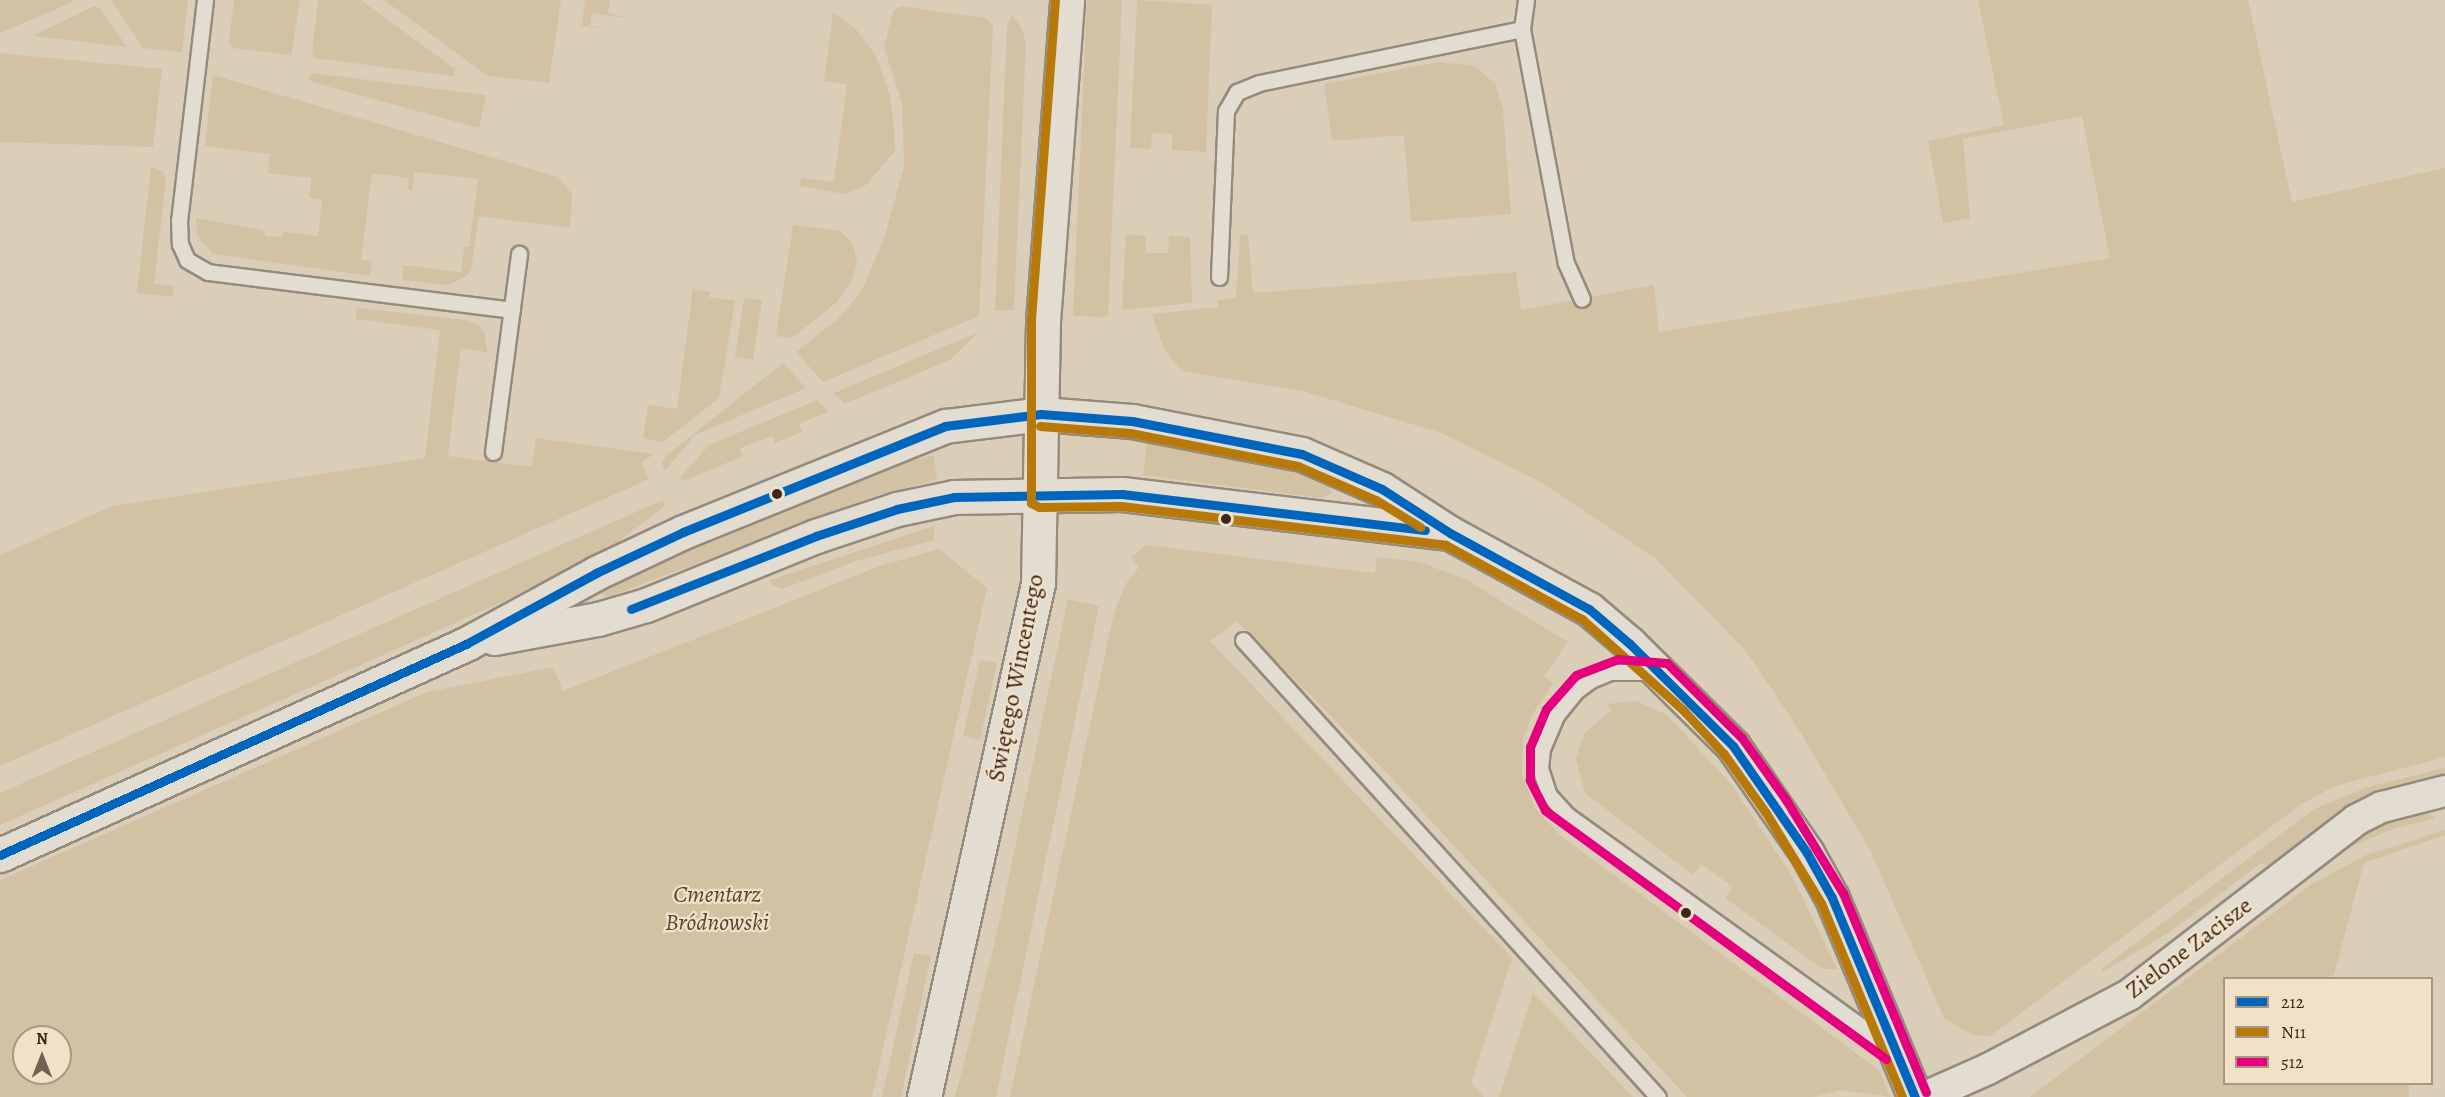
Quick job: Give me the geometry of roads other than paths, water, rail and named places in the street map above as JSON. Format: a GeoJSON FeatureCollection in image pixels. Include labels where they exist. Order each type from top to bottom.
{"type":"FeatureCollection","features":[{"type":"Feature","properties":{"kind":"street","name":"Świętego Wincentego"},"geometry":{"type":"LineString","coordinates":[[924,1097],[1035,602],[1044,304],[1067,0]]}},
{"type":"Feature","properties":{"kind":"street"},"geometry":{"type":"LineString","coordinates":[[0,855],[466,644],[596,573],[802,482],[945,426],[1041,414],[1132,421],[1302,454],[1382,489],[1450,532],[1589,609],[1662,674],[1733,746],[1807,853],[1832,898],[1915,1097]]}},
{"type":"Feature","properties":{"kind":"street"},"geometry":{"type":"LineString","coordinates":[[466,644],[598,619],[646,605],[816,536],[897,509],[954,497],[1122,494],[1450,532]]}},
{"type":"Feature","properties":{"kind":"street","name":"Zielone Zacisze"},"geometry":{"type":"LineString","coordinates":[[1925,1097],[1988,1070],[2129,995],[2356,820],[2382,807],[2445,791]]}},
{"type":"Feature","properties":{"kind":"lane"},"geometry":{"type":"LineString","coordinates":[[205,0],[179,226],[187,260],[212,273],[512,310]]}},
{"type":"Feature","properties":{"kind":"lane"},"geometry":{"type":"LineString","coordinates":[[1526,0],[1522,29],[1566,262],[1582,299]]}},
{"type":"Feature","properties":{"kind":"lane"},"geometry":{"type":"LineString","coordinates":[[1219,277],[1226,111],[1237,92],[1259,83],[1522,29]]}},
{"type":"Feature","properties":{"kind":"lane"},"geometry":{"type":"LineString","coordinates":[[493,452],[519,254]]}},
{"type":"Feature","properties":{"kind":"lane"},"geometry":{"type":"LineString","coordinates":[[1243,640],[1658,1097]]}},
{"type":"Feature","properties":{"kind":"lane"},"geometry":{"type":"LineString","coordinates":[[1662,674],[1610,672],[1591,680],[1576,691],[1556,716],[1542,749],[1540,768],[1549,795],[1567,815],[1896,1051]]}},
{"type":"Feature","properties":{"kind":"park label","name":"Cmentarz Bródnowski"},"geometry":{"type":"Point","coordinates":[717,909]}}]}
